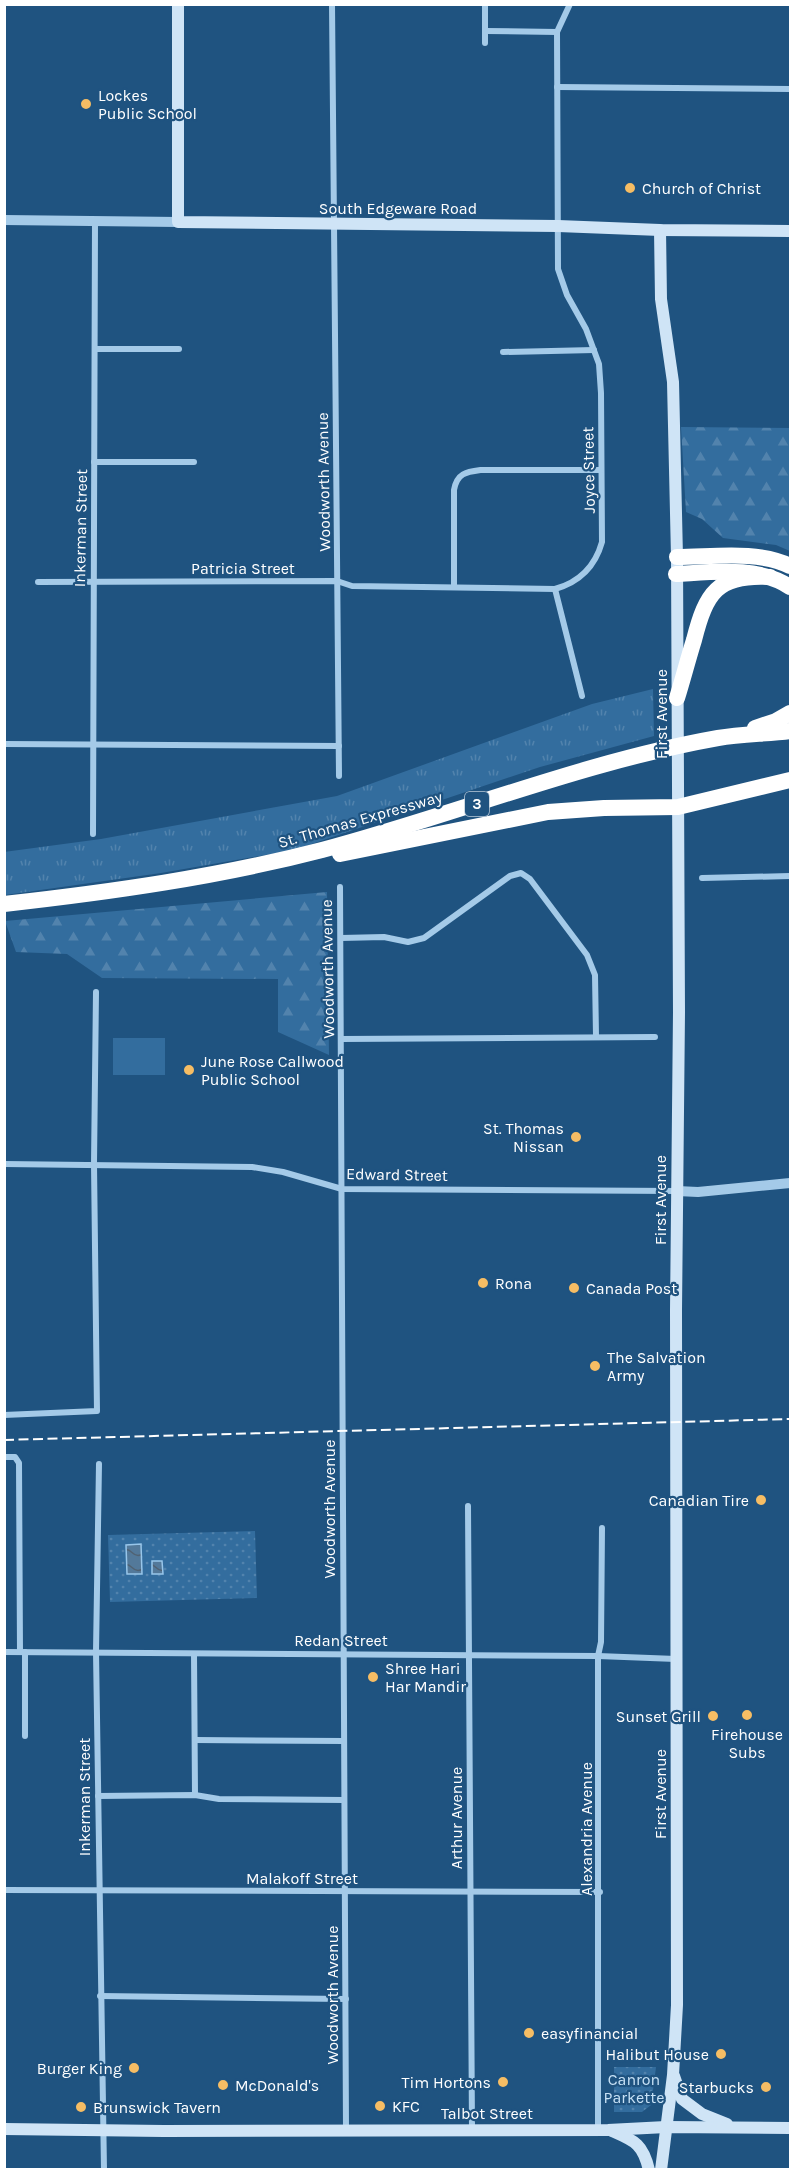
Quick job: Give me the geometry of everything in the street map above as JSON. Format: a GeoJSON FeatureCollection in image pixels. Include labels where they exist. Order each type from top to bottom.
{"type":"FeatureCollection","features":[{"type":"Feature","properties":{"kind":"highway"},"geometry":{"type":"LineString","coordinates":[[676,557],[751,556],[777,560],[790,567]]}},
{"type":"Feature","properties":{"kind":"highway"},"geometry":{"type":"LineString","coordinates":[[676,574],[749,573],[770,577],[790,587]]}},
{"type":"Feature","properties":{"kind":"highway"},"geometry":{"type":"LineString","coordinates":[[677,698],[698,621],[706,602],[715,591],[735,580],[756,576],[770,577]]}},
{"type":"Feature","properties":{"kind":"highway"},"geometry":{"type":"LineString","coordinates":[[720,738],[762,726],[790,713]]}},
{"type":"Feature","properties":{"kind":"highway","name":"St. Thomas Expressway"},"geometry":{"type":"LineString","coordinates":[[4,904],[233,871],[323,850],[612,763],[720,738],[790,731]]}},
{"type":"Feature","properties":{"kind":"highway"},"geometry":{"type":"LineString","coordinates":[[233,871],[367,850],[548,812],[604,808],[678,807],[790,780]]}},
{"type":"Feature","properties":{"kind":"main road"},"geometry":{"type":"LineString","coordinates":[[178,4],[178,222]]}},
{"type":"Feature","properties":{"kind":"main road","name":"South Edgeware Road"},"geometry":{"type":"LineString","coordinates":[[178,222],[790,231]]}},
{"type":"Feature","properties":{"kind":"main road","name":"First Avenue"},"geometry":{"type":"LineString","coordinates":[[660,230],[661,299],[673,382],[679,1012],[676,2005],[673,2075],[661,2169]]}},
{"type":"Feature","properties":{"kind":"main road"},"geometry":{"type":"LineString","coordinates":[[673,2075],[682,2099],[702,2114],[736,2127]]}},
{"type":"Feature","properties":{"kind":"main road","name":"Talbot Street"},"geometry":{"type":"LineString","coordinates":[[4,2129],[790,2128]]}},
{"type":"Feature","properties":{"kind":"main road"},"geometry":{"type":"LineString","coordinates":[[603,2130],[634,2140],[645,2153],[649,2169]]}},
{"type":"Feature","properties":{"kind":"street","name":"Woodworth Avenue"},"geometry":{"type":"LineString","coordinates":[[332,4],[339,776]]}},
{"type":"Feature","properties":{"kind":"street"},"geometry":{"type":"LineString","coordinates":[[485,4],[486,44]]}},
{"type":"Feature","properties":{"kind":"street"},"geometry":{"type":"LineString","coordinates":[[486,31],[557,32],[570,4]]}},
{"type":"Feature","properties":{"kind":"street","name":"Joyce Street"},"geometry":{"type":"LineString","coordinates":[[555,589],[585,575],[600,550],[602,523],[599,364],[586,329],[567,295],[558,268],[557,32]]}},
{"type":"Feature","properties":{"kind":"street"},"geometry":{"type":"LineString","coordinates":[[557,87],[790,89]]}},
{"type":"Feature","properties":{"kind":"street","name":"South Edgeware Road"},"geometry":{"type":"LineString","coordinates":[[4,220],[178,222]]}},
{"type":"Feature","properties":{"kind":"street","name":"Inkerman Street"},"geometry":{"type":"LineString","coordinates":[[93,834],[92,582],[95,222]]}},
{"type":"Feature","properties":{"kind":"street"},"geometry":{"type":"LineString","coordinates":[[95,349],[179,350]]}},
{"type":"Feature","properties":{"kind":"street"},"geometry":{"type":"LineString","coordinates":[[503,352],[594,350]]}},
{"type":"Feature","properties":{"kind":"street"},"geometry":{"type":"LineString","coordinates":[[94,462],[194,462]]}},
{"type":"Feature","properties":{"kind":"street"},"geometry":{"type":"LineString","coordinates":[[454,587],[454,490],[456,480],[460,475],[465,472],[482,470],[601,470]]}},
{"type":"Feature","properties":{"kind":"street","name":"Patricia Street"},"geometry":{"type":"LineString","coordinates":[[38,582],[337,581],[352,586],[555,589]]}},
{"type":"Feature","properties":{"kind":"street"},"geometry":{"type":"LineString","coordinates":[[555,589],[582,696]]}},
{"type":"Feature","properties":{"kind":"street"},"geometry":{"type":"LineString","coordinates":[[4,744],[339,746]]}},
{"type":"Feature","properties":{"kind":"street"},"geometry":{"type":"LineString","coordinates":[[341,938],[384,937],[408,942],[424,938],[510,876],[521,873],[530,879],[587,955],[595,975],[596,1036]]}},
{"type":"Feature","properties":{"kind":"street"},"geometry":{"type":"LineString","coordinates":[[702,878],[790,876]]}},
{"type":"Feature","properties":{"kind":"street","name":"Woodworth Avenue"},"geometry":{"type":"LineString","coordinates":[[340,887],[346,2130]]}},
{"type":"Feature","properties":{"kind":"street"},"geometry":{"type":"LineString","coordinates":[[4,1415],[97,1411],[94,1164],[96,992]]}},
{"type":"Feature","properties":{"kind":"street"},"geometry":{"type":"LineString","coordinates":[[341,1039],[655,1037]]}},
{"type":"Feature","properties":{"kind":"street","name":"Edward Street"},"geometry":{"type":"LineString","coordinates":[[4,1164],[252,1167],[283,1172],[342,1189],[698,1192],[790,1182]]}},
{"type":"Feature","properties":{"kind":"street"},"geometry":{"type":"LineString","coordinates":[[4,1457],[15,1457],[20,1463],[25,1736]]}},
{"type":"Feature","properties":{"kind":"street","name":"Inkerman Street"},"geometry":{"type":"LineString","coordinates":[[99,1464],[96,1652],[104,2169]]}},
{"type":"Feature","properties":{"kind":"street","name":"Arthur Avenue"},"geometry":{"type":"LineString","coordinates":[[468,1506],[472,2130]]}},
{"type":"Feature","properties":{"kind":"street","name":"Alexandria Avenue"},"geometry":{"type":"LineString","coordinates":[[602,1528],[601,1644],[598,1656],[603,2130]]}},
{"type":"Feature","properties":{"kind":"street","name":"Redan Street"},"geometry":{"type":"LineString","coordinates":[[4,1652],[598,1656],[677,1659]]}},
{"type":"Feature","properties":{"kind":"street"},"geometry":{"type":"LineString","coordinates":[[194,1653],[195,1795]]}},
{"type":"Feature","properties":{"kind":"street"},"geometry":{"type":"LineString","coordinates":[[195,1740],[344,1741]]}},
{"type":"Feature","properties":{"kind":"street"},"geometry":{"type":"LineString","coordinates":[[98,1796],[195,1795],[219,1799],[344,1800]]}},
{"type":"Feature","properties":{"kind":"street","name":"Malakoff Street"},"geometry":{"type":"LineString","coordinates":[[4,1890],[600,1892]]}},
{"type":"Feature","properties":{"kind":"street"},"geometry":{"type":"LineString","coordinates":[[100,1996],[346,1999]]}},
{"type":"Feature","properties":{"kind":"green space"},"geometry":{"type":"Polygon","coordinates":[[[681,427],[790,428],[790,551],[776,545],[723,538],[702,519],[686,512],[681,427]]]}},
{"type":"Feature","properties":{"kind":"green space"},"geometry":{"type":"Polygon","coordinates":[[[653,689],[654,736],[540,767],[294,850],[161,873],[5,895],[4,852],[101,839],[337,796],[592,704],[653,689]]]}},
{"type":"Feature","properties":{"kind":"green space"},"geometry":{"type":"Polygon","coordinates":[[[327,892],[329,1055],[278,1032],[278,979],[102,978],[67,954],[16,952],[5,921],[327,892]]]}},
{"type":"Feature","properties":{"kind":"green space"},"geometry":{"type":"Polygon","coordinates":[[[113,1038],[165,1038],[165,1075],[113,1075],[113,1038]]]}},
{"type":"Feature","properties":{"kind":"green space"},"geometry":{"type":"Polygon","coordinates":[[[255,1531],[257,1598],[110,1602],[108,1535],[255,1531]]]}},
{"type":"Feature","properties":{"kind":"green space","name":"Canron Parkette"},"geometry":{"type":"Polygon","coordinates":[[[614,2067],[656,2067],[651,2105],[642,2112],[614,2112],[614,2067]]]}},
{"type":"Feature","properties":{"kind":"water"},"geometry":{"type":"Polygon","coordinates":[[[141,1544],[142,1574],[127,1574],[126,1545],[141,1544]]]}},
{"type":"Feature","properties":{"kind":"water"},"geometry":{"type":"Polygon","coordinates":[[[152,1561],[162,1561],[163,1574],[152,1574],[152,1561]]]}},
{"type":"Feature","properties":{"kind":"railway"},"geometry":{"type":"LineString","coordinates":[[4,1440],[790,1419]]}},
{"type":"Feature","properties":{"kind":"place","name":"Lockes Public School"},"geometry":{"type":"Point","coordinates":[86,104]}},
{"type":"Feature","properties":{"kind":"place","name":"Church of Christ"},"geometry":{"type":"Point","coordinates":[630,188]}},
{"type":"Feature","properties":{"kind":"place","name":"June Rose Callwood Public School"},"geometry":{"type":"Point","coordinates":[189,1070]}},
{"type":"Feature","properties":{"kind":"place","name":"St. Thomas Nissan"},"geometry":{"type":"Point","coordinates":[576,1137]}},
{"type":"Feature","properties":{"kind":"place","name":"Rona"},"geometry":{"type":"Point","coordinates":[483,1283]}},
{"type":"Feature","properties":{"kind":"place","name":"Canada Post"},"geometry":{"type":"Point","coordinates":[574,1288]}},
{"type":"Feature","properties":{"kind":"place","name":"The Salvation Army"},"geometry":{"type":"Point","coordinates":[595,1366]}},
{"type":"Feature","properties":{"kind":"place","name":"Canadian Tire"},"geometry":{"type":"Point","coordinates":[761,1500]}},
{"type":"Feature","properties":{"kind":"place","name":"Shree Hari Har Mandir"},"geometry":{"type":"Point","coordinates":[373,1677]}},
{"type":"Feature","properties":{"kind":"place","name":"Firehouse Subs"},"geometry":{"type":"Point","coordinates":[747,1715]}},
{"type":"Feature","properties":{"kind":"place","name":"Sunset Grill"},"geometry":{"type":"Point","coordinates":[713,1716]}},
{"type":"Feature","properties":{"kind":"place","name":"easyfinancial"},"geometry":{"type":"Point","coordinates":[529,2033]}},
{"type":"Feature","properties":{"kind":"place","name":"Halibut House"},"geometry":{"type":"Point","coordinates":[721,2054]}},
{"type":"Feature","properties":{"kind":"place","name":"Burger King"},"geometry":{"type":"Point","coordinates":[134,2068]}},
{"type":"Feature","properties":{"kind":"place","name":"Tim Hortons"},"geometry":{"type":"Point","coordinates":[503,2082]}},
{"type":"Feature","properties":{"kind":"place","name":"McDonald's"},"geometry":{"type":"Point","coordinates":[223,2085]}},
{"type":"Feature","properties":{"kind":"place","name":"Starbucks"},"geometry":{"type":"Point","coordinates":[766,2087]}},
{"type":"Feature","properties":{"kind":"place","name":"KFC"},"geometry":{"type":"Point","coordinates":[380,2106]}},
{"type":"Feature","properties":{"kind":"place","name":"Brunswick Tavern"},"geometry":{"type":"Point","coordinates":[81,2107]}}]}
